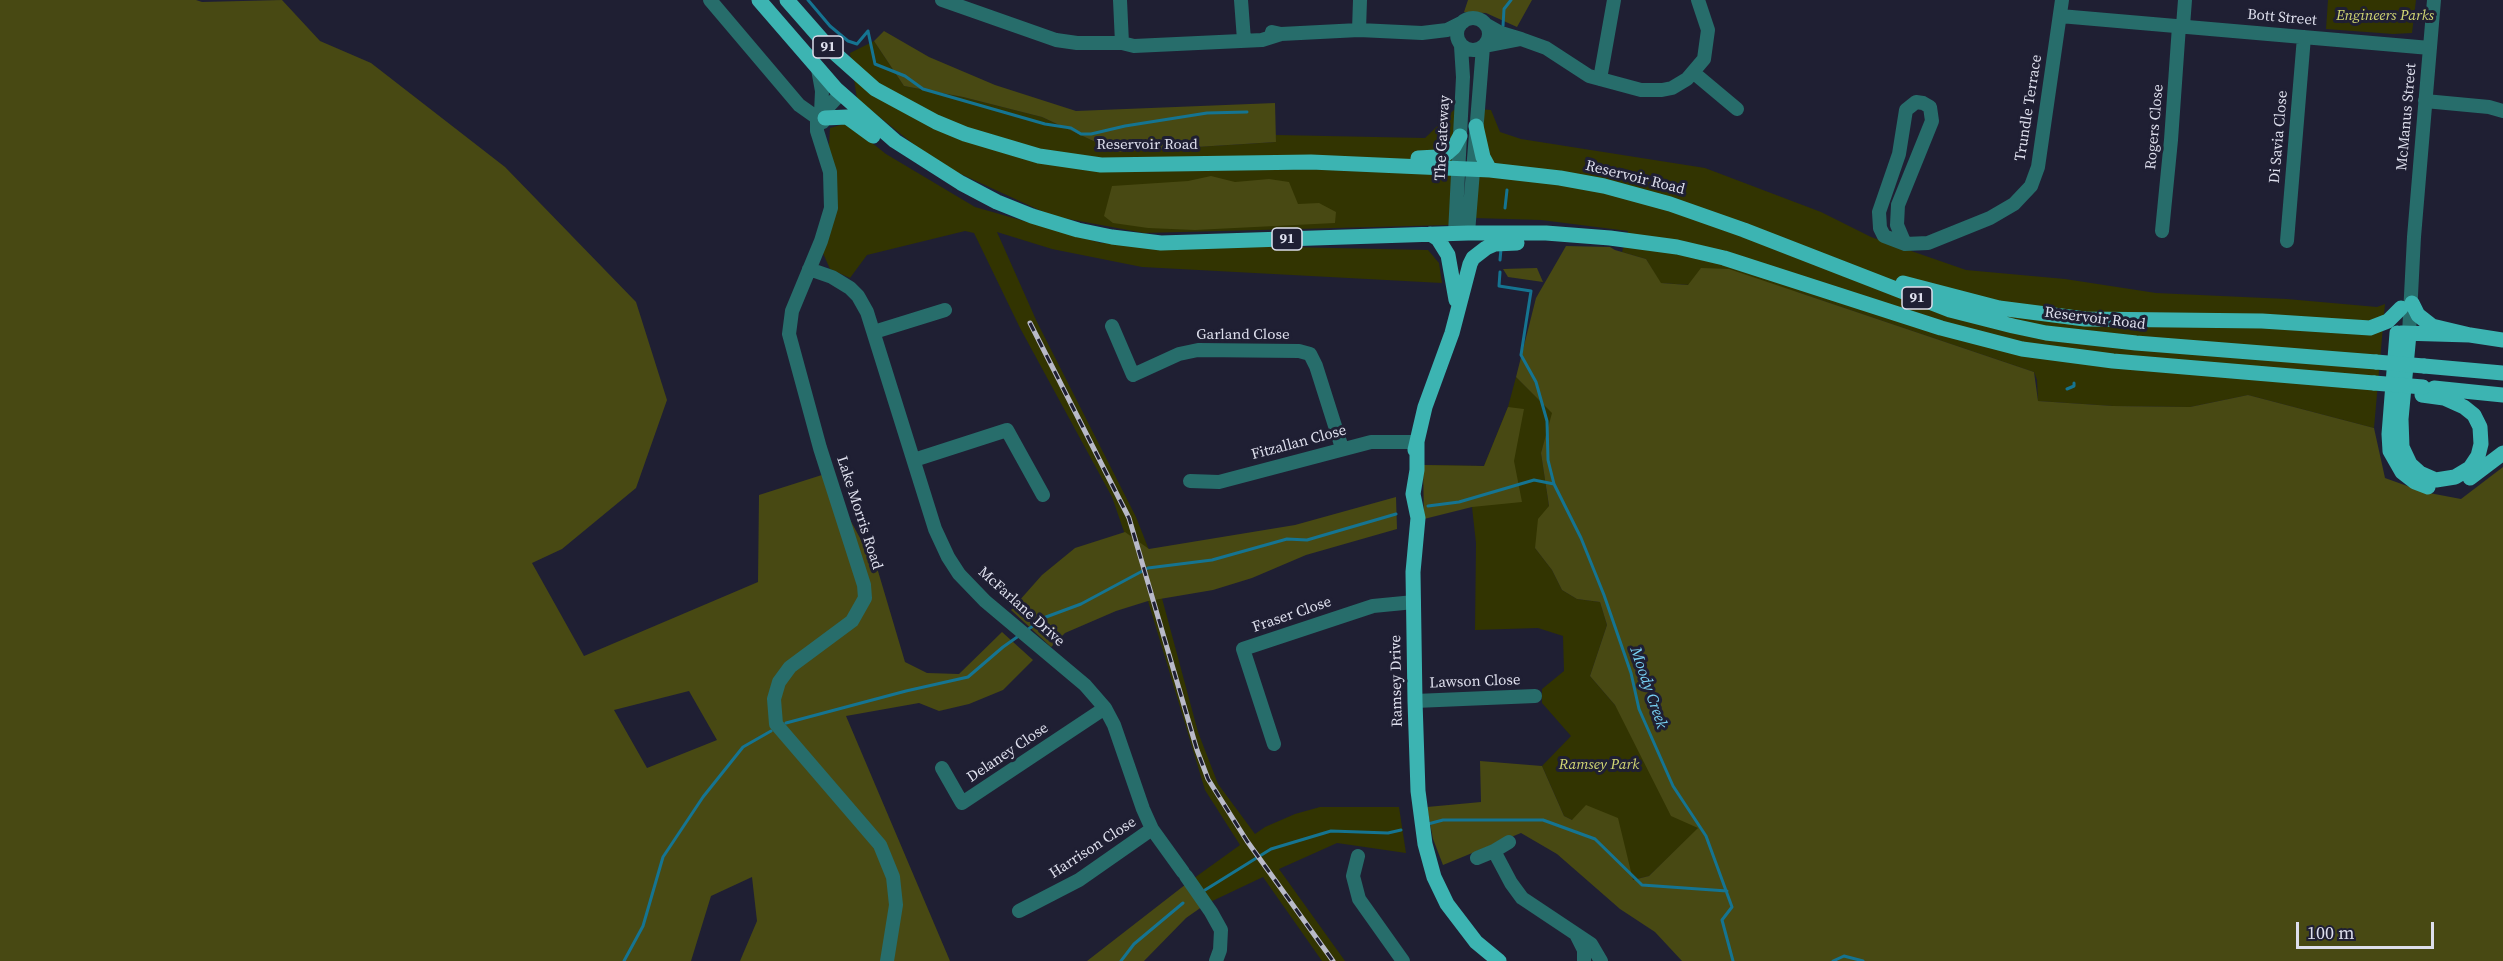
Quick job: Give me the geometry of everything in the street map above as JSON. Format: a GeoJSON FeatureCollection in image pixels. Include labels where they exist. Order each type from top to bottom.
{"type":"FeatureCollection","features":[{"type":"Feature","properties":{"kind":"main road","name":"91"},"geometry":{"type":"LineString","coordinates":[[759,0],[818,69],[895,141],[961,183],[997,202],[1078,230],[1136,241],[1161,243],[1461,233],[1582,236],[1646,243],[1704,253],[1984,340],[2044,352],[2374,387],[2503,395]]}},
{"type":"Feature","properties":{"kind":"main road"},"geometry":{"type":"LineString","coordinates":[[778,0],[820,49],[845,73],[845,93],[861,86],[875,89]]}},
{"type":"Feature","properties":{"kind":"main road","name":"Reservoir Road"},"geometry":{"type":"LineString","coordinates":[[787,0],[830,49],[875,89],[936,122],[965,134],[1039,156],[1131,166],[1254,161],[1490,170],[1582,182],[1636,194],[1744,230],[1950,310],[2046,333],[2136,343],[2503,373]]}},
{"type":"Feature","properties":{"kind":"main road"},"geometry":{"type":"LineString","coordinates":[[822,118],[840,117],[855,121],[892,150],[958,192],[987,205],[1032,216]]}},
{"type":"Feature","properties":{"kind":"main road"},"geometry":{"type":"LineString","coordinates":[[1476,126],[1483,157],[1490,170]]}},
{"type":"Feature","properties":{"kind":"main road"},"geometry":{"type":"LineString","coordinates":[[1311,162],[1343,155],[1437,157],[1454,147],[1460,136]]}},
{"type":"Feature","properties":{"kind":"main road","name":"Ramsey Drive"},"geometry":{"type":"LineString","coordinates":[[1430,234],[1438,239],[1448,255],[1456,295],[1455,318]]}},
{"type":"Feature","properties":{"kind":"main road","name":"Ramsey Drive"},"geometry":{"type":"LineString","coordinates":[[1499,961],[1464,929],[1440,892],[1429,863],[1418,791],[1415,701],[1413,572],[1418,518],[1413,494],[1417,470],[1417,442],[1425,407],[1447,349],[1470,264],[1478,253],[1495,244],[1551,242],[1582,236]]}},
{"type":"Feature","properties":{"kind":"main road"},"geometry":{"type":"LineString","coordinates":[[1828,262],[1965,300],[2053,316],[2121,321],[2262,321],[2370,328],[2380,326],[2407,306],[2432,326],[2503,340]]}},
{"type":"Feature","properties":{"kind":"main road"},"geometry":{"type":"LineString","coordinates":[[2351,326],[2403,334],[2470,335]]}},
{"type":"Feature","properties":{"kind":"main road"},"geometry":{"type":"LineString","coordinates":[[2403,334],[2402,447],[2410,464],[2420,473],[2436,480],[2455,477],[2470,468],[2478,456],[2481,444],[2480,427],[2474,415],[2464,406],[2422,391]]}},
{"type":"Feature","properties":{"kind":"main road"},"geometry":{"type":"LineString","coordinates":[[2403,334],[2389,442],[2393,459],[2402,472],[2422,485],[2452,488],[2465,482],[2503,453]]}},
{"type":"Feature","properties":{"kind":"main road","name":"Ramsey Drive"},"geometry":{"type":"LineString","coordinates":[[1418,791],[1414,827],[1424,875],[1431,892],[1448,920],[1465,942],[1486,961]]}},
{"type":"Feature","properties":{"kind":"street"},"geometry":{"type":"LineString","coordinates":[[710,0],[798,105],[822,118],[845,93]]}},
{"type":"Feature","properties":{"kind":"street"},"geometry":{"type":"LineString","coordinates":[[942,0],[1056,40],[1094,44],[1122,43],[1134,38],[1244,36],[1359,30],[1422,33],[1447,30],[1462,22],[1477,18],[1501,33],[1546,48],[1578,70],[1600,79],[1652,91],[1672,88],[1694,73],[1704,59],[1708,40],[1705,19],[1698,1]]}},
{"type":"Feature","properties":{"kind":"street"},"geometry":{"type":"LineString","coordinates":[[1120,0],[1122,43]]}},
{"type":"Feature","properties":{"kind":"street"},"geometry":{"type":"LineString","coordinates":[[1241,0],[1244,36]]}},
{"type":"Feature","properties":{"kind":"street"},"geometry":{"type":"LineString","coordinates":[[1359,30],[1360,0]]}},
{"type":"Feature","properties":{"kind":"street"},"geometry":{"type":"LineString","coordinates":[[1600,79],[1614,0]]}},
{"type":"Feature","properties":{"kind":"street","name":"Trundle Terrace"},"geometry":{"type":"LineString","coordinates":[[1905,244],[1928,243],[1990,218],[2014,204],[2031,186],[2037,167],[2062,0]]}},
{"type":"Feature","properties":{"kind":"street","name":"Rogers Close"},"geometry":{"type":"LineString","coordinates":[[2162,231],[2185,0]]}},
{"type":"Feature","properties":{"kind":"street","name":"McManus Street"},"geometry":{"type":"LineString","coordinates":[[2403,334],[2414,237],[2434,0]]}},
{"type":"Feature","properties":{"kind":"street","name":"Bott Street"},"geometry":{"type":"LineString","coordinates":[[2060,16],[2430,48]]}},
{"type":"Feature","properties":{"kind":"street"},"geometry":{"type":"LineString","coordinates":[[1460,45],[1457,30],[1462,22]]}},
{"type":"Feature","properties":{"kind":"street"},"geometry":{"type":"LineString","coordinates":[[1484,47],[1489,38],[1485,24]]}},
{"type":"Feature","properties":{"kind":"street"},"geometry":{"type":"LineString","coordinates":[[1422,33],[1460,45],[1469,51],[1521,39]]}},
{"type":"Feature","properties":{"kind":"street","name":"Di Savia Close"},"geometry":{"type":"LineString","coordinates":[[2288,241],[2304,37]]}},
{"type":"Feature","properties":{"kind":"street","name":"The Gateway"},"geometry":{"type":"LineString","coordinates":[[1460,45],[1463,77],[1460,136],[1465,169]]}},
{"type":"Feature","properties":{"kind":"street","name":"The Gateway"},"geometry":{"type":"LineString","coordinates":[[1461,233],[1465,169],[1476,126],[1484,47]]}},
{"type":"Feature","properties":{"kind":"street","name":"Lake Morris Road"},"geometry":{"type":"LineString","coordinates":[[818,69],[822,91],[822,118],[817,131],[830,172],[831,208],[821,241],[792,311],[789,334],[820,448],[864,585],[864,598],[852,621],[839,633],[801,657],[790,667],[779,682],[774,699],[776,724],[880,845],[893,877],[896,905],[887,961]]}},
{"type":"Feature","properties":{"kind":"street"},"geometry":{"type":"LineString","coordinates":[[1694,73],[1737,109]]}},
{"type":"Feature","properties":{"kind":"street"},"geometry":{"type":"LineString","coordinates":[[2425,101],[2503,111]]}},
{"type":"Feature","properties":{"kind":"street"},"geometry":{"type":"LineString","coordinates":[[1916,102],[1923,102],[1930,107],[1932,121],[1898,205],[1897,225],[1905,244],[1884,236],[1880,228],[1879,212],[1899,154],[1906,110],[1916,102]]}},
{"type":"Feature","properties":{"kind":"street","name":"McFarlane Drive"},"geometry":{"type":"LineString","coordinates":[[809,269],[832,277],[850,288],[862,304],[874,332],[935,530],[948,557],[971,587],[1085,685],[1105,708],[1114,725],[1152,829],[1217,921],[1221,940],[1216,961]]}},
{"type":"Feature","properties":{"kind":"street"},"geometry":{"type":"LineString","coordinates":[[874,332],[945,310]]}},
{"type":"Feature","properties":{"kind":"street","name":"Garland Close"},"geometry":{"type":"LineString","coordinates":[[1112,326],[1133,375],[1179,354],[1198,350],[1299,351],[1310,354],[1316,366],[1342,448]]}},
{"type":"Feature","properties":{"kind":"street"},"geometry":{"type":"LineString","coordinates":[[914,460],[1007,430],[1043,495]]}},
{"type":"Feature","properties":{"kind":"street","name":"Fitzallan Close"},"geometry":{"type":"LineString","coordinates":[[1190,481],[1219,482],[1342,448],[1384,440],[1417,442]]}},
{"type":"Feature","properties":{"kind":"street","name":"Fraser Close"},"geometry":{"type":"LineString","coordinates":[[1274,744],[1243,649],[1373,606],[1414,602]]}},
{"type":"Feature","properties":{"kind":"street","name":"Lawson Close"},"geometry":{"type":"LineString","coordinates":[[1415,701],[1536,696]]}},
{"type":"Feature","properties":{"kind":"street","name":"Delaney Close"},"geometry":{"type":"LineString","coordinates":[[942,768],[962,803],[1105,708]]}},
{"type":"Feature","properties":{"kind":"street","name":"Harrison Close"},"geometry":{"type":"LineString","coordinates":[[1019,911],[1079,880],[1152,829]]}},
{"type":"Feature","properties":{"kind":"street"},"geometry":{"type":"LineString","coordinates":[[1477,858],[1509,842]]}},
{"type":"Feature","properties":{"kind":"street"},"geometry":{"type":"LineString","coordinates":[[1494,851],[1511,884],[1522,898],[1595,948],[1601,961]]}},
{"type":"Feature","properties":{"kind":"street"},"geometry":{"type":"LineString","coordinates":[[1358,856],[1353,876],[1359,899],[1403,961]]}},
{"type":"Feature","properties":{"kind":"street"},"geometry":{"type":"LineString","coordinates":[[1577,936],[1584,950],[1584,961]]}},
{"type":"Feature","properties":{"kind":"green space","name":"Engineers Parks"},"geometry":{"type":"Polygon","coordinates":[[[2328,0],[2416,0],[2412,33],[2393,34],[2326,29],[2328,0]]]}},
{"type":"Feature","properties":{"kind":"green space"},"geometry":{"type":"Polygon","coordinates":[[[874,41],[904,86],[963,97],[1042,117],[1117,152],[1276,142],[1276,135],[1425,138],[1456,108],[1451,225],[1144,233],[1052,216],[937,163],[857,99],[850,53],[874,41]]]}},
{"type":"Feature","properties":{"kind":"green space"},"geometry":{"type":"Polygon","coordinates":[[[1479,109],[1491,110],[1500,132],[1521,139],[1705,168],[1821,212],[1871,237],[1966,270],[2065,279],[2156,293],[2287,299],[2377,307],[2385,304],[2374,428],[2248,395],[2190,407],[2113,406],[2038,401],[2037,380],[2034,372],[1797,292],[1660,283],[1646,259],[1622,252],[1628,231],[1541,220],[1474,218],[1479,109]]]}},
{"type":"Feature","properties":{"kind":"green space"},"geometry":{"type":"Polygon","coordinates":[[[847,123],[886,154],[975,207],[1101,243],[1428,250],[1439,263],[1442,283],[1142,267],[1052,249],[997,232],[1037,322],[1136,517],[1149,550],[1198,732],[1218,784],[1255,834],[1295,814],[1320,807],[1399,807],[1406,853],[1337,843],[1279,869],[1345,961],[1322,961],[1263,877],[1206,904],[1190,881],[1240,845],[1205,790],[1148,601],[1112,497],[1020,328],[974,233],[965,231],[867,255],[850,278],[830,269],[822,251],[830,128],[847,123]]]}},
{"type":"Feature","properties":{"kind":"green space","name":"Ramsey Park"},"geometry":{"type":"Polygon","coordinates":[[[1516,377],[1553,413],[1541,453],[1549,506],[1535,548],[1552,570],[1562,590],[1577,599],[1600,602],[1607,625],[1590,676],[1615,705],[1699,828],[1649,876],[1632,880],[1572,820],[1564,816],[1542,766],[1571,736],[1542,703],[1542,689],[1564,671],[1563,636],[1538,628],[1475,630],[1476,543],[1472,507],[1423,465],[1484,466],[1508,407],[1516,377]]]}},
{"type":"Feature","properties":{"kind":"shaded area"},"geometry":{"type":"Polygon","coordinates":[[[0,0],[196,0],[202,2],[282,0],[320,41],[371,63],[505,167],[636,302],[667,400],[636,488],[562,549],[532,563],[584,656],[758,582],[759,495],[825,474],[878,571],[905,662],[927,673],[959,674],[1002,632],[1033,660],[1003,690],[969,704],[939,711],[919,703],[846,716],[950,961],[740,961],[757,921],[752,877],[711,896],[691,961],[0,961],[0,0]],[[689,691],[614,710],[647,768],[717,740],[689,691]]]}},
{"type":"Feature","properties":{"kind":"shaded area"},"geometry":{"type":"Polygon","coordinates":[[[1468,0],[1532,0],[1517,27],[1486,13],[1464,12],[1468,0]]]}},
{"type":"Feature","properties":{"kind":"shaded area"},"geometry":{"type":"Polygon","coordinates":[[[884,31],[929,57],[995,85],[1076,111],[1275,103],[1276,142],[1117,152],[1042,117],[963,97],[904,86],[874,41],[884,31]]]}},
{"type":"Feature","properties":{"kind":"shaded area"},"geometry":{"type":"Polygon","coordinates":[[[1211,176],[1235,182],[1269,179],[1289,182],[1298,204],[1319,203],[1336,212],[1335,223],[1195,230],[1148,228],[1113,223],[1104,216],[1112,186],[1188,181],[1211,176]]]}},
{"type":"Feature","properties":{"kind":"shaded area"},"geometry":{"type":"Polygon","coordinates":[[[1566,246],[1610,247],[1646,259],[1661,283],[1688,285],[1701,268],[1729,269],[2034,372],[2038,401],[2113,406],[2190,407],[2248,395],[2374,428],[2385,478],[2424,492],[2461,499],[2503,467],[2503,961],[1682,961],[1655,932],[1620,909],[1557,854],[1521,833],[1443,865],[1433,839],[1427,807],[1481,802],[1480,761],[1542,766],[1564,816],[1572,820],[1586,805],[1618,818],[1633,880],[1649,876],[1698,828],[1671,816],[1615,705],[1590,676],[1607,625],[1600,602],[1577,599],[1562,590],[1552,570],[1535,548],[1538,519],[1549,506],[1541,453],[1552,413],[1516,377],[1536,298],[1566,246]]]}},
{"type":"Feature","properties":{"kind":"shaded area"},"geometry":{"type":"Polygon","coordinates":[[[1537,268],[1543,282],[1508,277],[1503,269],[1537,268]]]}},
{"type":"Feature","properties":{"kind":"shaded area"},"geometry":{"type":"Polygon","coordinates":[[[1508,407],[1524,409],[1514,461],[1522,502],[1472,507],[1424,519],[1423,465],[1484,466],[1508,407]]]}},
{"type":"Feature","properties":{"kind":"shaded area"},"geometry":{"type":"Polygon","coordinates":[[[1396,497],[1397,529],[1306,555],[1252,578],[1213,590],[1148,601],[1116,611],[1065,633],[1051,647],[1011,610],[1042,575],[1075,548],[1125,532],[1149,549],[1295,525],[1396,497]]]}},
{"type":"Feature","properties":{"kind":"shaded area"},"geometry":{"type":"Polygon","coordinates":[[[1190,881],[1206,904],[1186,918],[1144,961],[1087,961],[1190,881]]]}},
{"type":"Feature","properties":{"kind":"waterway"},"geometry":{"type":"LineString","coordinates":[[808,0],[830,26],[848,41],[857,44],[868,31]]}},
{"type":"Feature","properties":{"kind":"waterway"},"geometry":{"type":"LineString","coordinates":[[1503,26],[1504,9],[1511,0]]}},
{"type":"Feature","properties":{"kind":"waterway"},"geometry":{"type":"LineString","coordinates":[[868,31],[875,64],[905,76],[923,89],[1045,124],[1071,128],[1081,134],[1207,113],[1247,112]]}},
{"type":"Feature","properties":{"kind":"waterway"},"geometry":{"type":"LineString","coordinates":[[1505,208],[1507,190]]}},
{"type":"Feature","properties":{"kind":"waterway"},"geometry":{"type":"LineString","coordinates":[[1500,260],[1501,249]]}},
{"type":"Feature","properties":{"kind":"waterway"},"geometry":{"type":"LineString","coordinates":[[1500,272],[1499,286],[1531,291],[1521,355],[1536,382],[1547,421],[1548,460],[1554,484]]}},
{"type":"Feature","properties":{"kind":"waterway"},"geometry":{"type":"LineString","coordinates":[[2067,389],[2074,386],[2074,383]]}},
{"type":"Feature","properties":{"kind":"waterway","name":"Moody Creek"},"geometry":{"type":"LineString","coordinates":[[1428,506],[1459,502],[1534,480],[1554,484],[1581,538],[1604,595],[1631,673],[1639,709],[1673,786],[1706,836],[1732,907],[1722,920],[1733,961]]}},
{"type":"Feature","properties":{"kind":"waterway"},"geometry":{"type":"LineString","coordinates":[[1027,630],[1046,617],[1081,604],[1148,568],[1212,560],[1287,539],[1307,540],[1396,514]]}},
{"type":"Feature","properties":{"kind":"waterway"},"geometry":{"type":"LineString","coordinates":[[786,723],[968,677],[1020,635]]}},
{"type":"Feature","properties":{"kind":"waterway"},"geometry":{"type":"LineString","coordinates":[[624,961],[643,926],[663,857],[703,797],[743,747],[771,731]]}},
{"type":"Feature","properties":{"kind":"waterway"},"geometry":{"type":"LineString","coordinates":[[1428,824],[1443,820],[1543,820],[1595,839],[1642,885],[1727,891]]}},
{"type":"Feature","properties":{"kind":"waterway"},"geometry":{"type":"LineString","coordinates":[[1205,890],[1271,849],[1331,831],[1388,833],[1401,830]]}},
{"type":"Feature","properties":{"kind":"waterway"},"geometry":{"type":"LineString","coordinates":[[1121,961],[1134,944],[1183,903]]}},
{"type":"Feature","properties":{"kind":"waterway","name":"Moody Creek"},"geometry":{"type":"LineString","coordinates":[[1833,961],[1844,956],[1863,961]]}},
{"type":"Feature","properties":{"kind":"railway"},"geometry":{"type":"LineString","coordinates":[[1030,323],[1129,518],[1197,750],[1208,779],[1247,841],[1333,961]]}}]}
